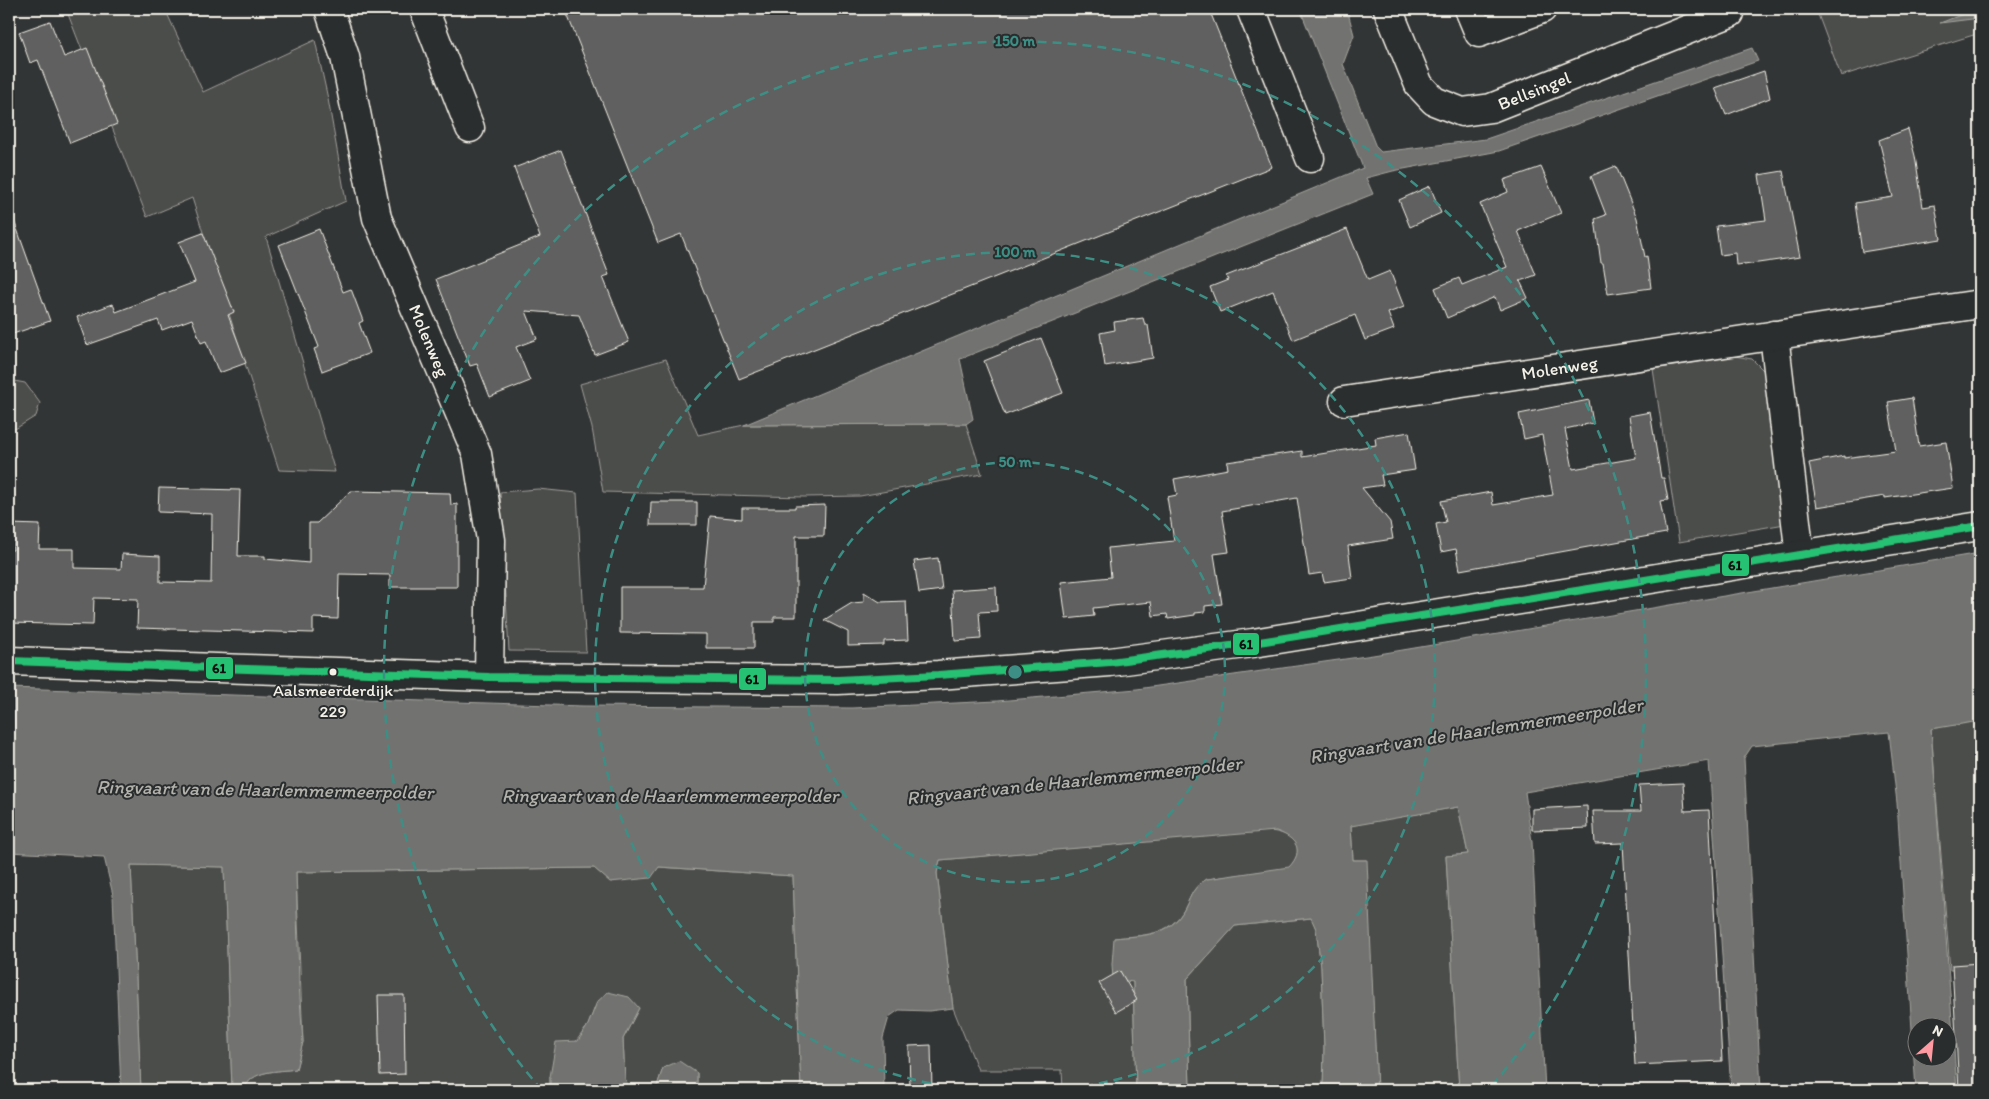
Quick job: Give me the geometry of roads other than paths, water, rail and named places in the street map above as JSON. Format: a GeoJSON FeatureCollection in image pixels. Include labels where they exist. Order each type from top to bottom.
{"type":"FeatureCollection","features":[{"type":"Feature","properties":{"kind":"street","name":"Molenweg"},"geometry":{"type":"LineString","coordinates":[[329,9],[345,57],[377,218],[477,454],[491,540],[489,677]]}},
{"type":"Feature","properties":{"kind":"street"},"geometry":{"type":"LineString","coordinates":[[424,9],[470,128]]}},
{"type":"Feature","properties":{"kind":"street"},"geometry":{"type":"LineString","coordinates":[[1252,9],[1310,158]]}},
{"type":"Feature","properties":{"kind":"street","name":"Bellsingel"},"geometry":{"type":"LineString","coordinates":[[1388,9],[1418,85],[1434,101],[1462,112],[1491,108],[1730,13]]}},
{"type":"Feature","properties":{"kind":"street"},"geometry":{"type":"LineString","coordinates":[[1470,9],[1479,33],[1542,9]]}},
{"type":"Feature","properties":{"kind":"street","name":"Molenweg"},"geometry":{"type":"LineString","coordinates":[[1344,401],[1980,304]]}},
{"type":"Feature","properties":{"kind":"street"},"geometry":{"type":"LineString","coordinates":[[1774,335],[1800,556]]}},
{"type":"Feature","properties":{"kind":"street"},"geometry":{"type":"LineString","coordinates":[[9,661],[489,677],[838,680],[1110,662],[1262,642],[1980,526]]}},
{"type":"Feature","properties":{"kind":"water"},"geometry":{"type":"Polygon","coordinates":[[[1300,9],[1347,9],[1354,35],[1343,64],[1376,147],[1381,152],[1486,139],[1752,48],[1758,61],[1499,151],[1366,178],[1373,194],[960,359],[973,419],[966,424],[744,425],[1363,168],[1300,9]]]}},
{"type":"Feature","properties":{"kind":"water"},"geometry":{"type":"Polygon","coordinates":[[[1980,9],[1980,18],[1940,23],[1980,9]]]}},
{"type":"Feature","properties":{"kind":"water","name":"Ringvaart van de Haarlemmermeerpolder"},"geometry":{"type":"Polygon","coordinates":[[[1980,553],[1980,721],[1931,729],[1952,1016],[1911,1016],[1897,803],[1889,732],[1752,746],[1744,758],[1761,1090],[1731,1090],[1709,761],[1525,792],[1532,842],[1545,1090],[1459,1090],[1446,856],[1468,854],[1458,807],[1351,826],[1353,860],[1367,860],[1377,1090],[1323,1090],[1324,1048],[1321,967],[1316,929],[1311,918],[1235,926],[1187,979],[1190,1090],[1136,1090],[1133,982],[1113,979],[1114,938],[1154,933],[1172,925],[1179,918],[1196,888],[1207,879],[1289,867],[1297,855],[1296,845],[1289,837],[1276,831],[940,860],[937,873],[953,1008],[929,1011],[899,1010],[889,1017],[883,1038],[884,1090],[801,1090],[793,876],[659,867],[651,878],[610,882],[594,868],[296,872],[299,983],[303,1042],[296,1069],[273,1071],[259,1075],[248,1083],[244,1090],[232,1090],[224,867],[131,865],[141,1090],[121,1090],[113,895],[104,857],[9,852],[9,688],[583,706],[852,708],[997,701],[1137,689],[1373,655],[1980,553]]]}},
{"type":"Feature","properties":{"kind":"water"},"geometry":{"type":"Polygon","coordinates":[[[608,992],[629,997],[639,1008],[623,1039],[625,1079],[629,1087],[657,1086],[663,1068],[679,1061],[697,1073],[697,1090],[550,1090],[550,1077],[556,1042],[578,1041],[588,1025],[597,1002],[608,992]]]}},
{"type":"Feature","properties":{"kind":"water"},"geometry":{"type":"Polygon","coordinates":[[[1914,1066],[1955,1066],[1957,1090],[1916,1090],[1914,1066]]]}},
{"type":"Feature","properties":{"kind":"place","name":"Aalsmeerderdijk 229"},"geometry":{"type":"Point","coordinates":[333,672]}}]}
